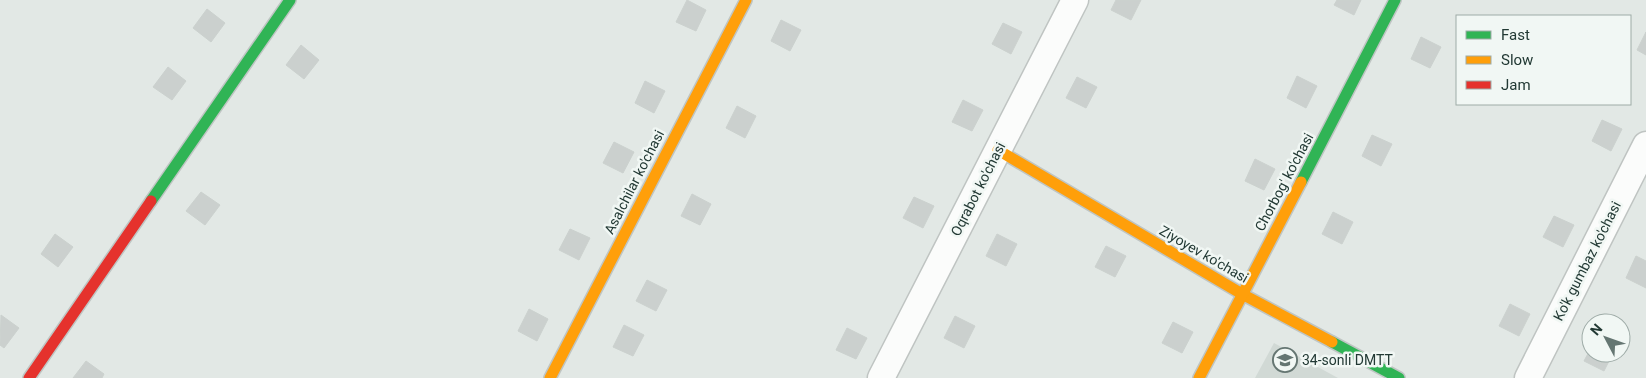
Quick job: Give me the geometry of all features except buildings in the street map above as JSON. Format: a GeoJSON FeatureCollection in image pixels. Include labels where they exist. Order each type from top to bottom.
{"type":"FeatureCollection","features":[{"type":"Feature","properties":{"kind":"street"},"geometry":{"type":"LineString","coordinates":[[29,378],[290,0]]}},
{"type":"Feature","properties":{"kind":"street","name":"Asalchilar ko'chasi"},"geometry":{"type":"LineString","coordinates":[[550,378],[746,0]]}},
{"type":"Feature","properties":{"kind":"street","name":"Oqrabot ko'chasi"},"geometry":{"type":"LineString","coordinates":[[881,378],[1075,0]]}},
{"type":"Feature","properties":{"kind":"street","name":"Chorbog' ko'chasi"},"geometry":{"type":"LineString","coordinates":[[1200,378],[1396,0]]}},
{"type":"Feature","properties":{"kind":"street","name":"Ko'k gumbaz ko'chasi"},"geometry":{"type":"LineString","coordinates":[[1528,378],[1646,145]]}},
{"type":"Feature","properties":{"kind":"street","name":"Ziyoyev ko'chasi"},"geometry":{"type":"LineString","coordinates":[[998,150],[1242,294],[1399,378]]}},
{"type":"Feature","properties":{"kind":"shaded area","name":"34-sonli DMTT"},"geometry":{"type":"Polygon","coordinates":[[[1274,343],[1338,378],[1255,378],[1274,343]]]}},
{"type":"Feature","properties":{"kind":"traffic: fast"},"geometry":{"type":"LineString","coordinates":[[151,201],[290,0]]}},
{"type":"Feature","properties":{"kind":"traffic: fast"},"geometry":{"type":"LineString","coordinates":[[1301,182],[1395,0]]}},
{"type":"Feature","properties":{"kind":"traffic: fast"},"geometry":{"type":"LineString","coordinates":[[1332,342],[1399,378]]}},
{"type":"Feature","properties":{"kind":"traffic: slow"},"geometry":{"type":"LineString","coordinates":[[550,378],[746,0]]}},
{"type":"Feature","properties":{"kind":"traffic: slow"},"geometry":{"type":"LineString","coordinates":[[998,150],[1242,294],[1332,342]]}},
{"type":"Feature","properties":{"kind":"traffic: slow"},"geometry":{"type":"LineString","coordinates":[[1199,378],[1301,182]]}},
{"type":"Feature","properties":{"kind":"traffic: jam"},"geometry":{"type":"LineString","coordinates":[[29,378],[151,201]]}},
{"type":"Feature","properties":{"kind":"place","name":"34-sonli DMTT"},"geometry":{"type":"Point","coordinates":[1285,360]}}]}
